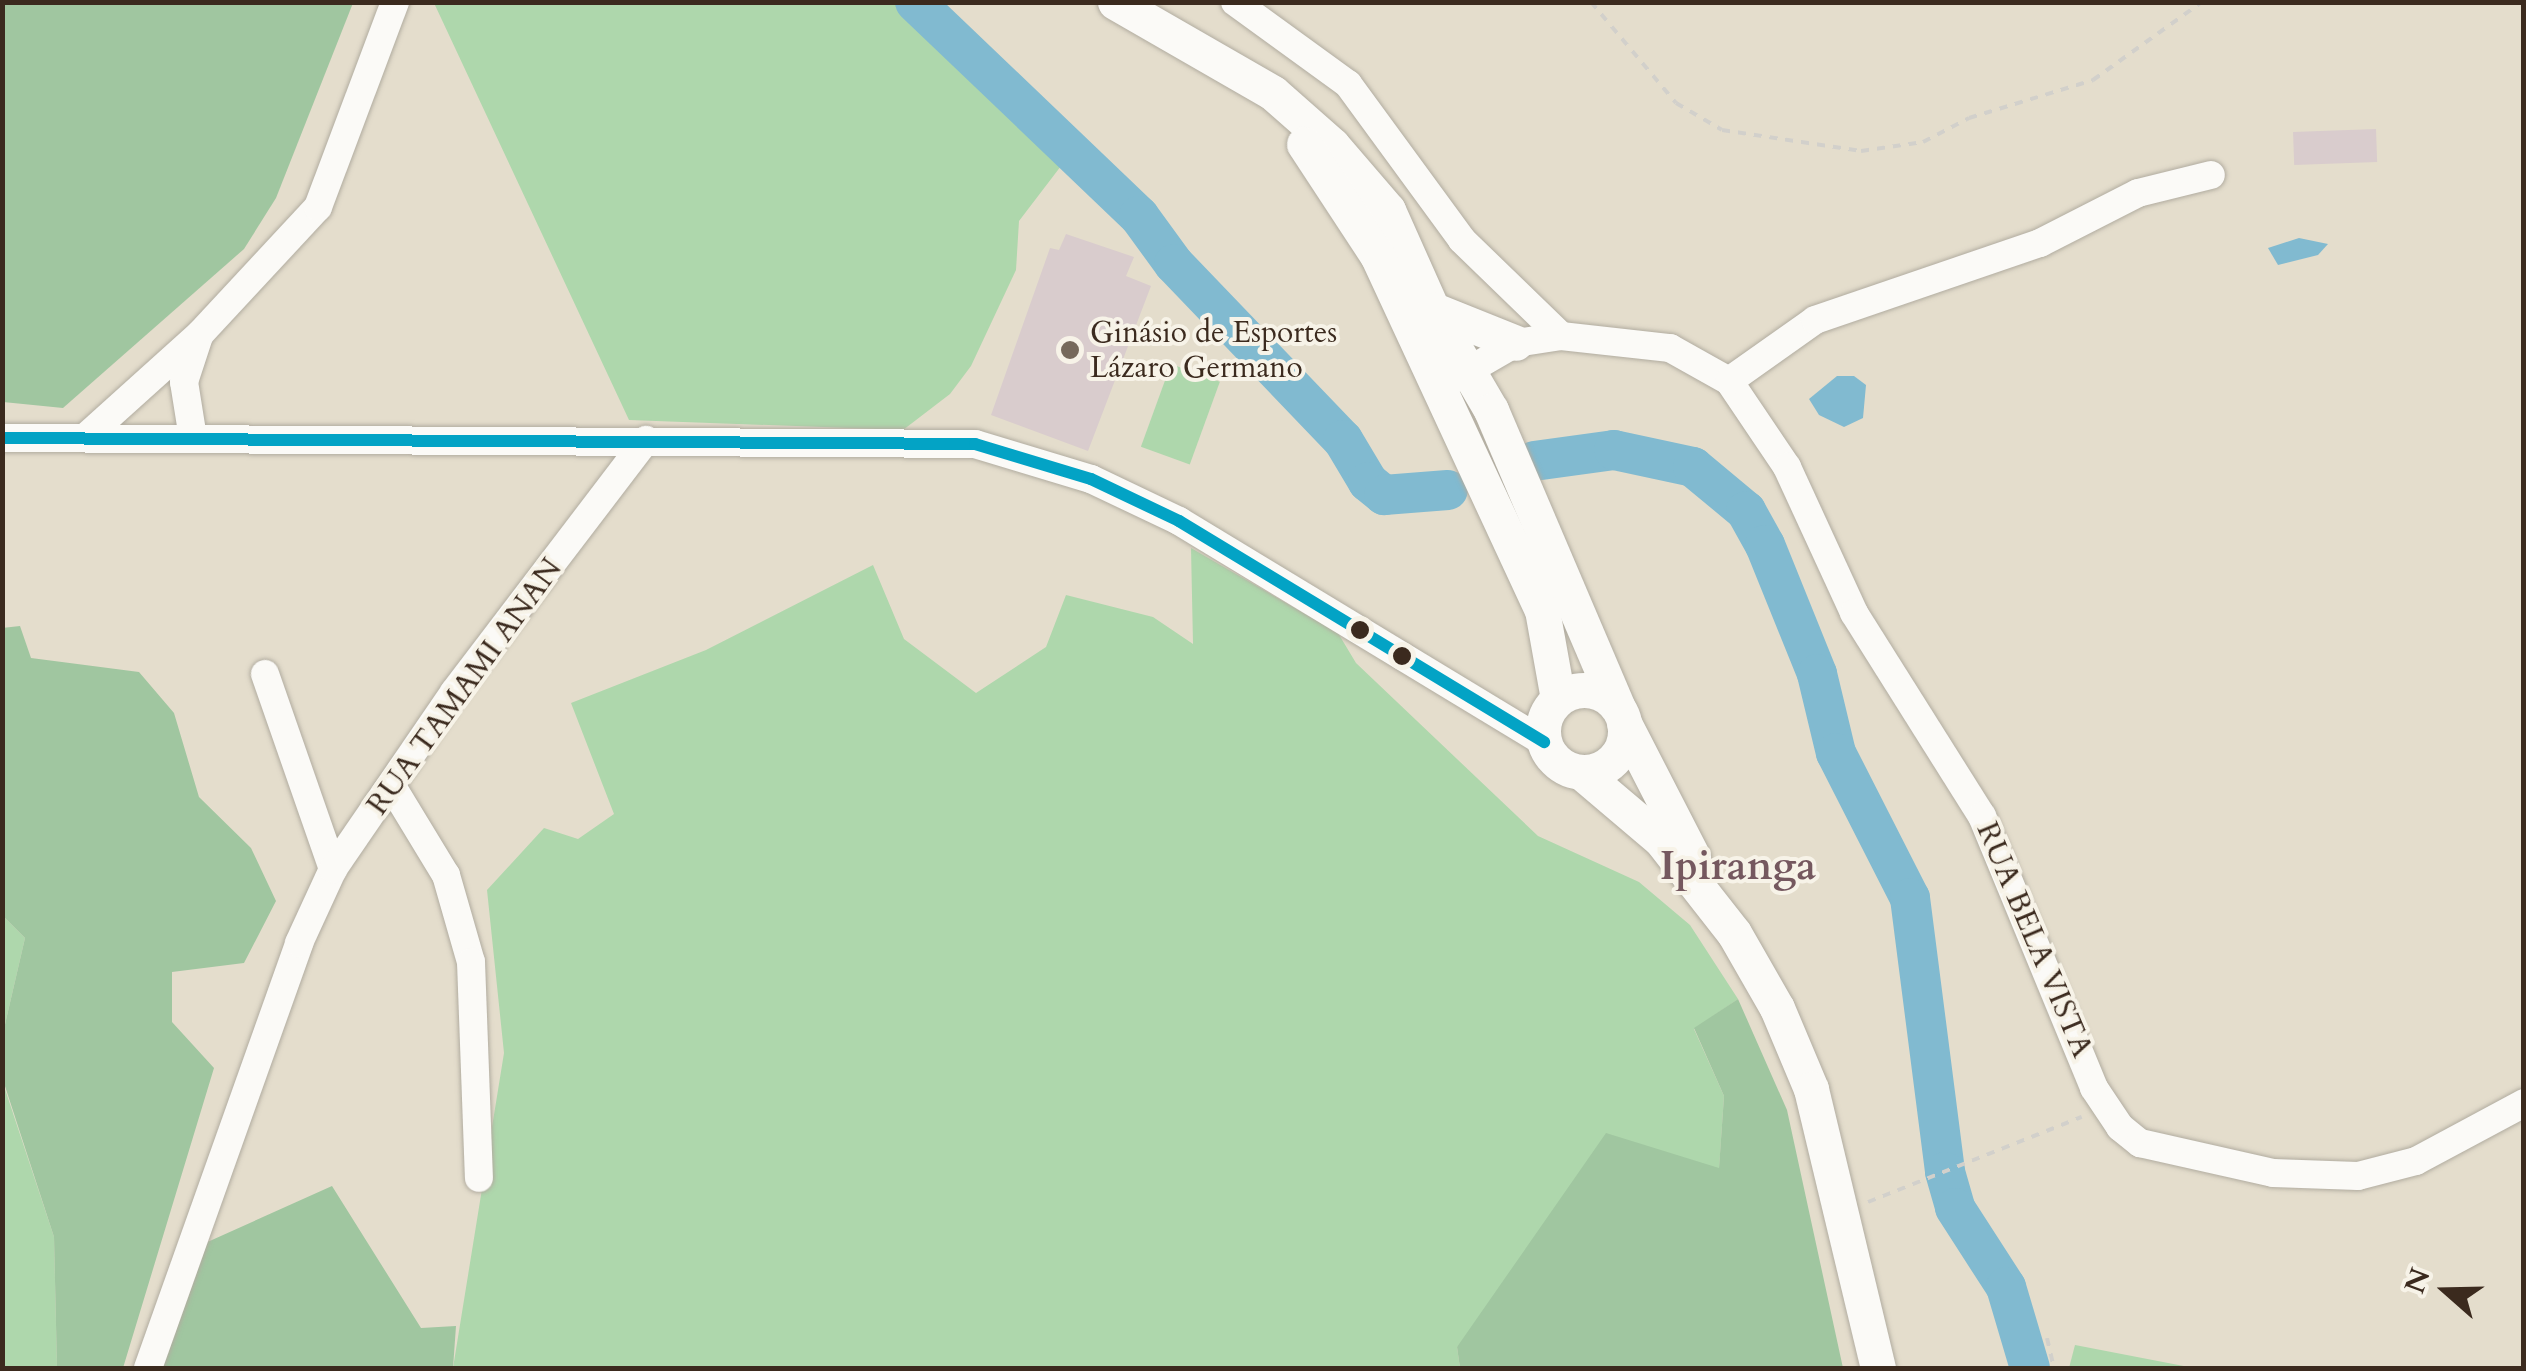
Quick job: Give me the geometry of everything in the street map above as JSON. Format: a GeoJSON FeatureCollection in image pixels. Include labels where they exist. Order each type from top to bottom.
{"type":"FeatureCollection","features":[{"type":"Feature","properties":{"kind":"main road"},"geometry":{"type":"LineString","coordinates":[[1115,2],[1301,115],[1362,177],[1388,210],[1432,309],[1470,365],[1491,410],[1621,714],[1725,921],[1796,1050],[1878,1368]]}},
{"type":"Feature","properties":{"kind":"main road"},"geometry":{"type":"LineString","coordinates":[[1237,76],[1320,162],[1360,222],[1542,610],[1558,699]]}},
{"type":"Feature","properties":{"kind":"main road"},"geometry":{"type":"LineString","coordinates":[[1432,309],[1535,340],[1501,377],[1491,410]]}},
{"type":"Feature","properties":{"kind":"main road"},"geometry":{"type":"LineString","coordinates":[[1582,773],[1610,764],[1625,738],[1621,714],[1588,690],[1558,699],[1544,721],[1544,742],[1556,760],[1582,773],[1662,840],[1725,921]]}},
{"type":"Feature","properties":{"kind":"street"},"geometry":{"type":"LineString","coordinates":[[89,434],[200,334],[318,206],[395,2]]}},
{"type":"Feature","properties":{"kind":"street"},"geometry":{"type":"LineString","coordinates":[[1235,2],[1348,84],[1535,340],[1470,365],[1439,396]]}},
{"type":"Feature","properties":{"kind":"street"},"geometry":{"type":"LineString","coordinates":[[1729,381],[1815,320],[2040,243],[2138,193],[2212,175]]}},
{"type":"Feature","properties":{"kind":"street"},"geometry":{"type":"LineString","coordinates":[[193,438],[184,382],[200,334]]}},
{"type":"Feature","properties":{"kind":"street","name":"RUA BELA VISTA"},"geometry":{"type":"LineString","coordinates":[[1535,340],[1670,348],[1729,381],[1787,467],[1854,614],[1982,816],[2106,1108],[2140,1142],[2179,1156],[2316,1178],[2416,1161],[2524,1103]]}},
{"type":"Feature","properties":{"kind":"street"},"geometry":{"type":"LineString","coordinates":[[2,438],[89,434],[974,444],[1062,469],[1179,521],[1544,742]]}},
{"type":"Feature","properties":{"kind":"street","name":"RUA TAMAMI ANAN"},"geometry":{"type":"LineString","coordinates":[[148,1368],[299,942],[332,868],[393,788],[454,692],[646,440]]}},
{"type":"Feature","properties":{"kind":"street"},"geometry":{"type":"LineString","coordinates":[[265,674],[332,868]]}},
{"type":"Feature","properties":{"kind":"street"},"geometry":{"type":"LineString","coordinates":[[393,788],[446,876],[471,962],[478,1178]]}},
{"type":"Feature","properties":{"kind":"path"},"geometry":{"type":"LineString","coordinates":[[1591,2],[1676,103],[1722,130],[1862,151],[1922,142],[1970,118],[2093,80],[2202,2]]}},
{"type":"Feature","properties":{"kind":"path"},"geometry":{"type":"LineString","coordinates":[[1841,1213],[2106,1108]]}},
{"type":"Feature","properties":{"kind":"path"},"geometry":{"type":"LineString","coordinates":[[2047,1338],[2054,1368]]}},
{"type":"Feature","properties":{"kind":"green space"},"geometry":{"type":"Polygon","coordinates":[[[2,3],[353,3],[276,198],[244,249],[63,408],[3,402],[2,3]]]}},
{"type":"Feature","properties":{"kind":"green space"},"geometry":{"type":"Polygon","coordinates":[[[434,3],[895,3],[1061,166],[1019,221],[1016,270],[971,366],[950,394],[903,430],[629,420],[434,3]]]}},
{"type":"Feature","properties":{"kind":"green space"},"geometry":{"type":"Polygon","coordinates":[[[1171,364],[1220,382],[1190,464],[1141,447],[1171,364]]]}},
{"type":"Feature","properties":{"kind":"green space"},"geometry":{"type":"Polygon","coordinates":[[[1191,548],[1338,633],[1356,663],[1538,836],[1639,882],[1690,925],[1738,999],[1694,1029],[1724,1096],[1719,1169],[1457,1347],[1460,1368],[453,1368],[504,1053],[487,890],[544,828],[578,839],[614,814],[571,703],[706,650],[873,565],[904,639],[976,693],[1046,647],[1066,595],[1153,617],[1193,644],[1191,548]]]}},
{"type":"Feature","properties":{"kind":"green space"},"geometry":{"type":"Polygon","coordinates":[[[20,626],[31,658],[139,672],[174,713],[199,797],[251,848],[276,901],[244,963],[172,972],[172,1022],[214,1068],[123,1368],[57,1368],[54,1237],[3,1080],[3,1033],[25,938],[3,916],[2,628],[20,626]]]}},
{"type":"Feature","properties":{"kind":"green space"},"geometry":{"type":"Polygon","coordinates":[[[3,916],[25,938],[3,1033],[3,916]]]}},
{"type":"Feature","properties":{"kind":"green space"},"geometry":{"type":"Polygon","coordinates":[[[1738,999],[1787,1110],[1843,1368],[1460,1368],[1457,1347],[1606,1133],[1719,1168],[1724,1096],[1694,1028],[1738,999]]]}},
{"type":"Feature","properties":{"kind":"green space"},"geometry":{"type":"Polygon","coordinates":[[[2,1080],[54,1237],[57,1368],[3,1368],[2,1080]]]}},
{"type":"Feature","properties":{"kind":"green space"},"geometry":{"type":"Polygon","coordinates":[[[332,1186],[421,1328],[456,1326],[453,1368],[159,1368],[203,1244],[332,1186]]]}},
{"type":"Feature","properties":{"kind":"green space"},"geometry":{"type":"Polygon","coordinates":[[[2075,1345],[2194,1368],[2069,1368],[2075,1345]]]}},
{"type":"Feature","properties":{"kind":"water"},"geometry":{"type":"Polygon","coordinates":[[[2299,238],[2328,244],[2318,255],[2278,265],[2268,248],[2299,238]]]}},
{"type":"Feature","properties":{"kind":"water"},"geometry":{"type":"Polygon","coordinates":[[[1837,376],[1854,376],[1866,385],[1863,418],[1844,427],[1819,415],[1809,399],[1837,376]]]}},
{"type":"Feature","properties":{"kind":"building"},"geometry":{"type":"Polygon","coordinates":[[[2376,129],[2377,162],[2294,165],[2293,132],[2376,129]]]}},
{"type":"Feature","properties":{"kind":"building","name":"Ginásio de Esportes Lázaro Germano"},"geometry":{"type":"Polygon","coordinates":[[[1066,234],[1134,257],[1126,276],[1151,286],[1088,451],[991,415],[1050,248],[1059,250],[1066,234]]]}},
{"type":"Feature","properties":{"kind":"waterway"},"geometry":{"type":"LineString","coordinates":[[915,2],[1139,216],[1174,264],[1343,440],[1368,482],[1384,495],[1448,490]]}},
{"type":"Feature","properties":{"kind":"waterway"},"geometry":{"type":"LineString","coordinates":[[1534,461],[1614,450],[1693,467],[1746,511],[1765,545],[1817,674],[1836,753],[1910,898],[1945,1172],[1955,1208],[2006,1287],[2030,1368]]}},
{"type":"Feature","properties":{"kind":"transit line"},"geometry":{"type":"LineString","coordinates":[[2,438],[975,444],[1091,479],[1179,521],[1544,742]]}},
{"type":"Feature","properties":{"kind":"place","name":"Ginásio de Esportes Lázaro Germano"},"geometry":{"type":"Point","coordinates":[1070,350]}},
{"type":"Feature","properties":{"kind":"district","name":"Ipiranga"},"geometry":{"type":"Point","coordinates":[1738,867]}}]}
